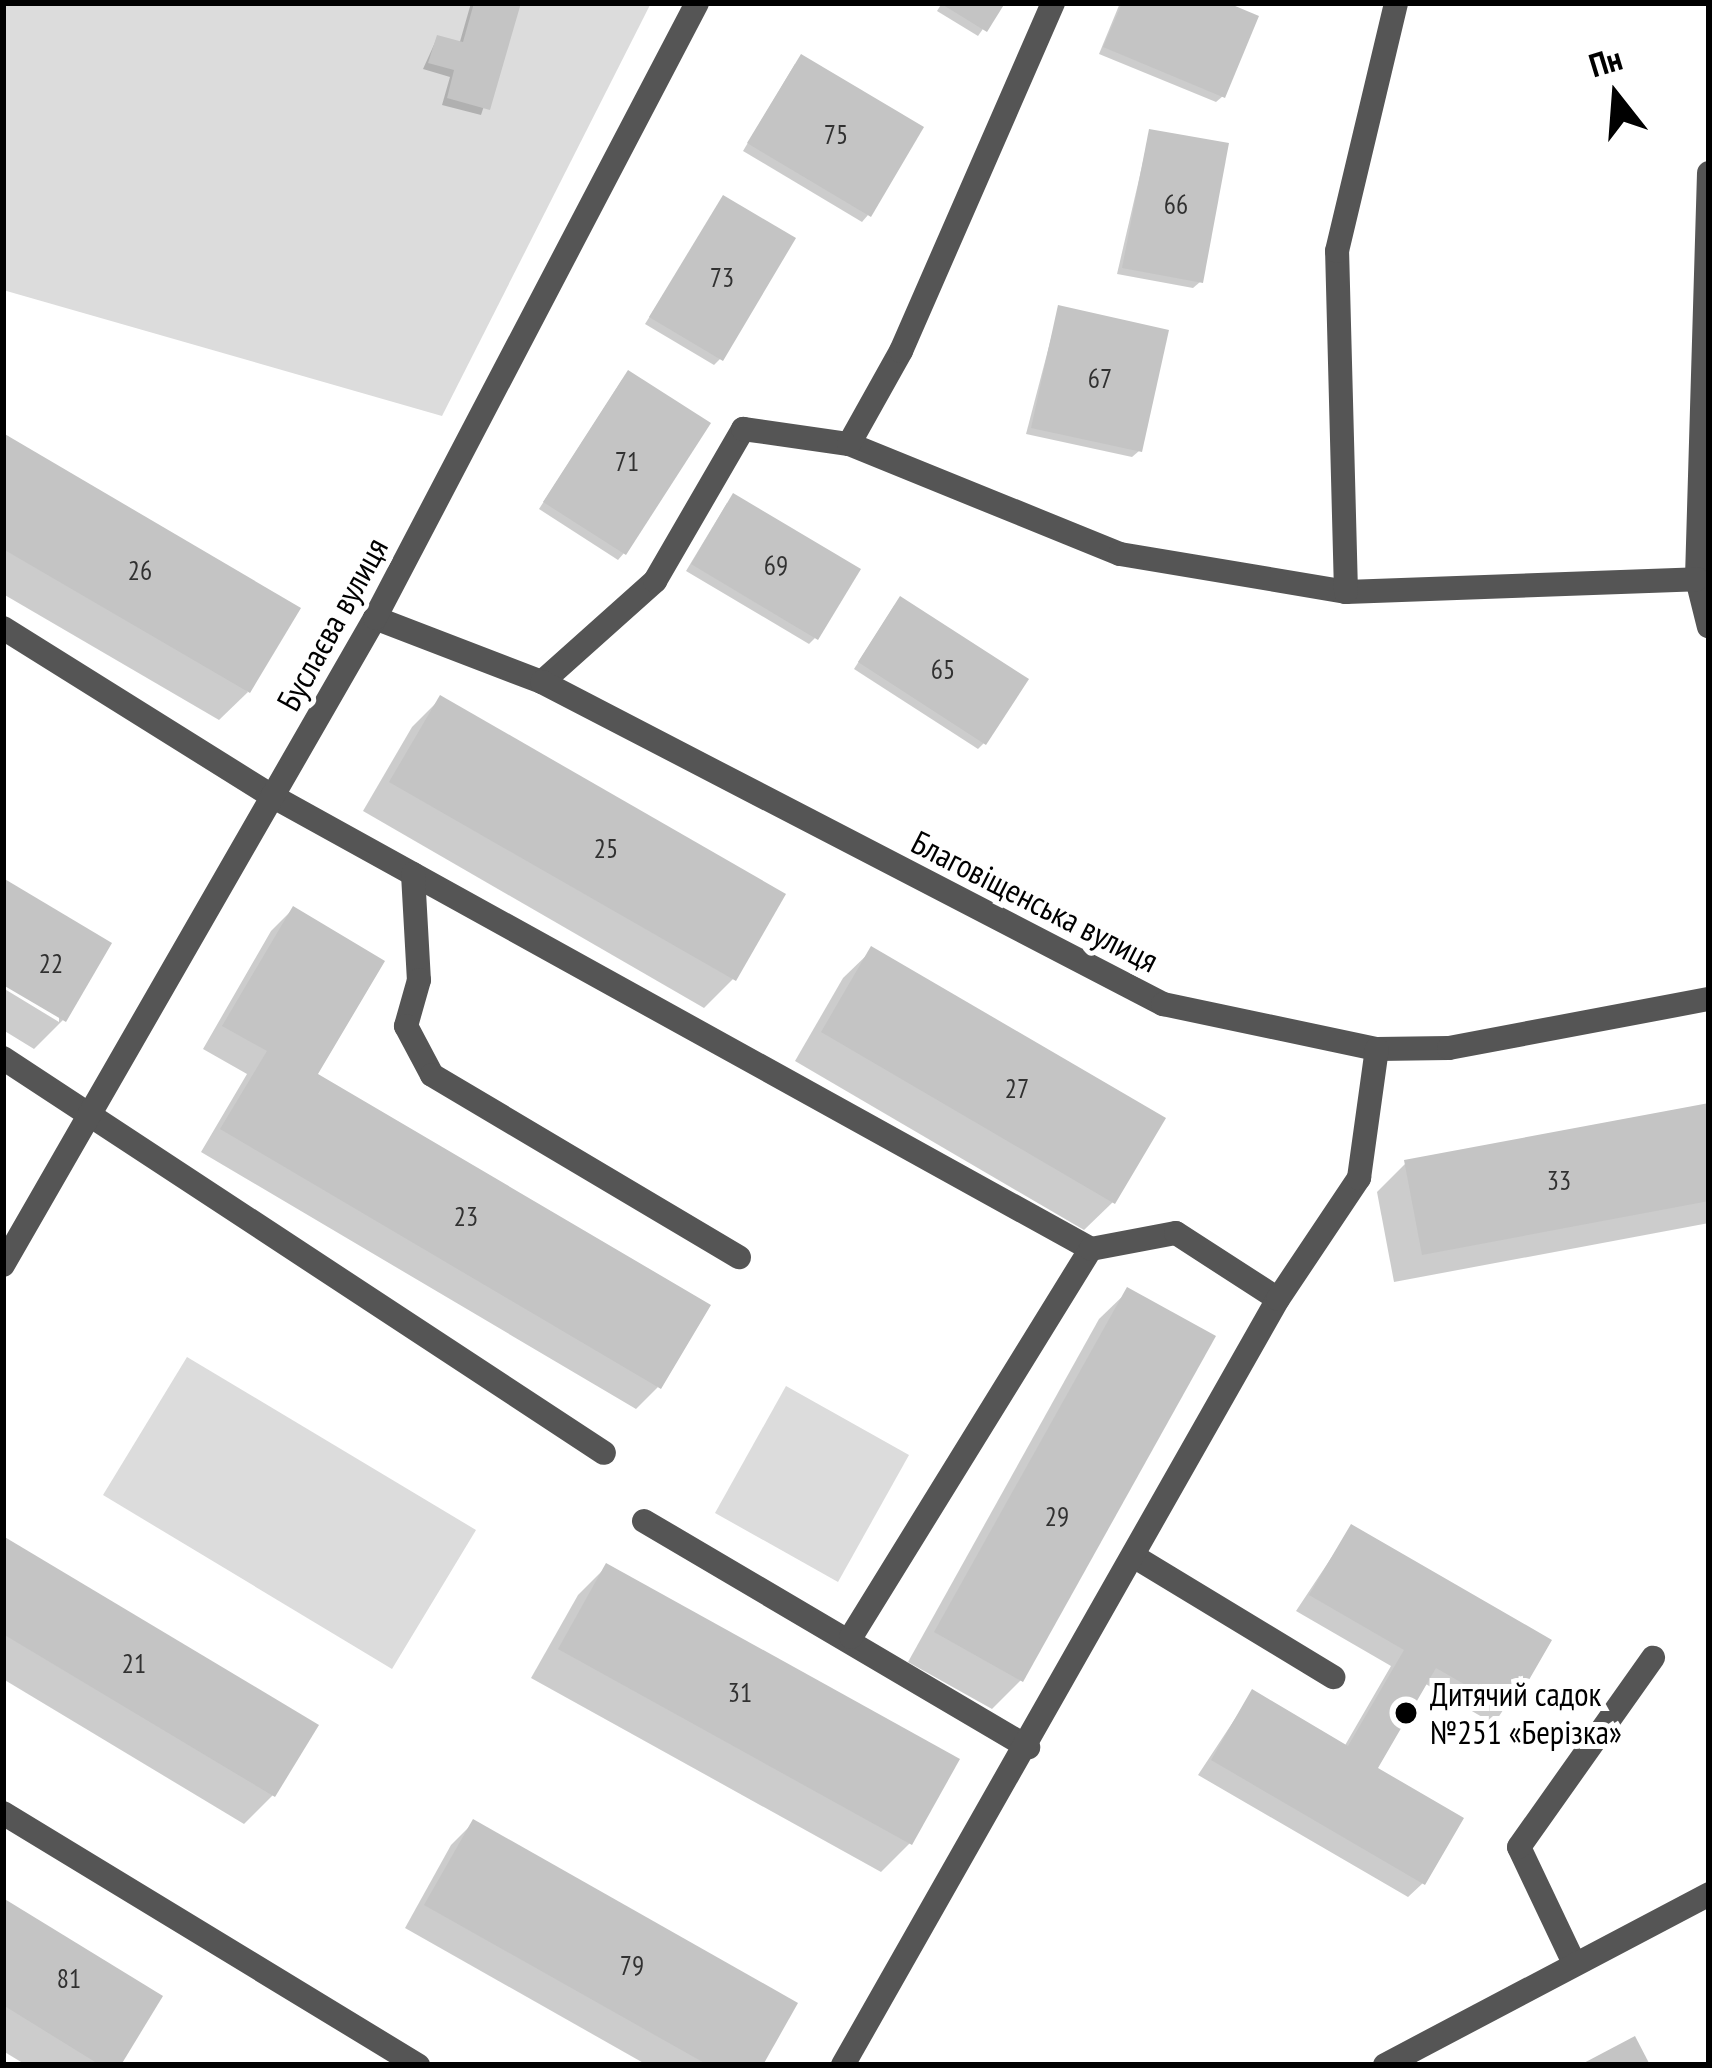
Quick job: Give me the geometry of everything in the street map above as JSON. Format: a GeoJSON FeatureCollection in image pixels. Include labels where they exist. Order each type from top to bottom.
{"type":"FeatureCollection","features":[{"type":"Feature","properties":{"kind":"street","name":"Буслаєва вулиця"},"geometry":{"type":"LineString","coordinates":[[3,1265],[375,618],[697,3]]}},
{"type":"Feature","properties":{"kind":"street"},"geometry":{"type":"LineString","coordinates":[[849,444],[901,350],[1053,3]]}},
{"type":"Feature","properties":{"kind":"street"},"geometry":{"type":"LineString","coordinates":[[1346,592],[1336,250],[1396,3]]}},
{"type":"Feature","properties":{"kind":"street"},"geometry":{"type":"LineString","coordinates":[[1709,173],[1697,579],[1709,627]]}},
{"type":"Feature","properties":{"kind":"street"},"geometry":{"type":"LineString","coordinates":[[542,682],[655,581],[743,429],[849,444],[1120,554],[1346,592],[1697,579]]}},
{"type":"Feature","properties":{"kind":"street","name":"Благовіщенська вулиця"},"geometry":{"type":"LineString","coordinates":[[375,618],[542,682],[1163,1004],[1377,1049],[1449,1048],[1709,999]]}},
{"type":"Feature","properties":{"kind":"street"},"geometry":{"type":"LineString","coordinates":[[3,628],[272,796],[1091,1249],[1176,1233],[1278,1299]]}},
{"type":"Feature","properties":{"kind":"street"},"geometry":{"type":"LineString","coordinates":[[413,874],[419,980],[406,1026],[432,1075],[739,1258]]}},
{"type":"Feature","properties":{"kind":"street"},"geometry":{"type":"LineString","coordinates":[[843,2065],[1028,1747],[1278,1299],[1359,1178],[1377,1049]]}},
{"type":"Feature","properties":{"kind":"street"},"geometry":{"type":"LineString","coordinates":[[3,1058],[604,1453]]}},
{"type":"Feature","properties":{"kind":"street"},"geometry":{"type":"LineString","coordinates":[[851,1637],[1091,1249]]}},
{"type":"Feature","properties":{"kind":"street"},"geometry":{"type":"LineString","coordinates":[[644,1521],[851,1637],[1028,1747]]}},
{"type":"Feature","properties":{"kind":"street"},"geometry":{"type":"LineString","coordinates":[[1135,1557],[1333,1677]]}},
{"type":"Feature","properties":{"kind":"street"},"geometry":{"type":"LineString","coordinates":[[1574,1963],[1519,1847],[1653,1658]]}},
{"type":"Feature","properties":{"kind":"street"},"geometry":{"type":"LineString","coordinates":[[3,1813],[418,2065]]}},
{"type":"Feature","properties":{"kind":"street"},"geometry":{"type":"LineString","coordinates":[[1384,2065],[1709,1894]]}},
{"type":"Feature","properties":{"kind":"shaded area"},"geometry":{"type":"Polygon","coordinates":[[[3,3],[651,3],[442,416],[3,290],[3,3]]]}},
{"type":"Feature","properties":{"kind":"shaded area"},"geometry":{"type":"Polygon","coordinates":[[[187,1357],[476,1530],[392,1669],[103,1495],[187,1357]]]}},
{"type":"Feature","properties":{"kind":"shaded area"},"geometry":{"type":"Polygon","coordinates":[[[786,1386],[909,1455],[838,1582],[715,1513],[786,1386]]]}},
{"type":"Feature","properties":{"kind":"building"},"geometry":{"type":"Polygon","coordinates":[[[474,3],[521,3],[490,110],[447,98],[454,70],[428,63],[437,35],[463,42],[474,3]]]}},
{"type":"Feature","properties":{"kind":"building"},"geometry":{"type":"Polygon","coordinates":[[[940,3],[1005,3],[987,32],[940,3]]]}},
{"type":"Feature","properties":{"kind":"building"},"geometry":{"type":"Polygon","coordinates":[[[1122,3],[1228,3],[1259,16],[1225,98],[1103,47],[1122,3]]]}},
{"type":"Feature","properties":{"kind":"building"},"geometry":{"type":"Polygon","coordinates":[[[801,54],[924,127],[871,217],[747,143],[801,54]]]}},
{"type":"Feature","properties":{"kind":"building"},"geometry":{"type":"Polygon","coordinates":[[[1149,129],[1229,143],[1203,283],[1122,268],[1149,129]]]}},
{"type":"Feature","properties":{"kind":"building"},"geometry":{"type":"Polygon","coordinates":[[[723,195],[796,238],[723,361],[649,317],[723,195]]]}},
{"type":"Feature","properties":{"kind":"building"},"geometry":{"type":"Polygon","coordinates":[[[1058,305],[1169,330],[1142,452],[1031,428],[1058,305]]]}},
{"type":"Feature","properties":{"kind":"building"},"geometry":{"type":"Polygon","coordinates":[[[628,370],[711,423],[626,555],[543,502],[628,370]]]}},
{"type":"Feature","properties":{"kind":"building"},"geometry":{"type":"Polygon","coordinates":[[[3,433],[301,608],[250,693],[3,549],[3,433]]]}},
{"type":"Feature","properties":{"kind":"building"},"geometry":{"type":"Polygon","coordinates":[[[733,493],[861,569],[818,640],[691,564],[733,493]]]}},
{"type":"Feature","properties":{"kind":"building"},"geometry":{"type":"Polygon","coordinates":[[[900,596],[1029,679],[986,745],[858,662],[900,596]]]}},
{"type":"Feature","properties":{"kind":"building"},"geometry":{"type":"Polygon","coordinates":[[[440,695],[786,894],[736,981],[389,782],[440,695]]]}},
{"type":"Feature","properties":{"kind":"building"},"geometry":{"type":"Polygon","coordinates":[[[3,878],[112,943],[66,1022],[3,985],[3,878]]]}},
{"type":"Feature","properties":{"kind":"building"},"geometry":{"type":"Polygon","coordinates":[[[293,906],[385,961],[318,1074],[711,1305],[661,1389],[220,1129],[267,1051],[222,1026],[293,906]]]}},
{"type":"Feature","properties":{"kind":"building"},"geometry":{"type":"Polygon","coordinates":[[[871,946],[1166,1118],[1115,1204],[821,1032],[871,946]]]}},
{"type":"Feature","properties":{"kind":"building"},"geometry":{"type":"Polygon","coordinates":[[[1709,1103],[1709,1201],[1422,1255],[1404,1160],[1709,1103]]]}},
{"type":"Feature","properties":{"kind":"building"},"geometry":{"type":"Polygon","coordinates":[[[1127,1287],[1216,1336],[1023,1682],[934,1632],[1127,1287]]]}},
{"type":"Feature","properties":{"kind":"building"},"geometry":{"type":"Polygon","coordinates":[[[1351,1524],[1552,1640],[1511,1711],[1436,1668],[1378,1768],[1464,1818],[1425,1885],[1211,1760],[1252,1689],[1348,1746],[1404,1650],[1309,1595],[1351,1524]]]}},
{"type":"Feature","properties":{"kind":"building"},"geometry":{"type":"Polygon","coordinates":[[[3,1536],[319,1725],[275,1797],[3,1634],[3,1536]]]}},
{"type":"Feature","properties":{"kind":"building"},"geometry":{"type":"Polygon","coordinates":[[[606,1563],[960,1759],[912,1845],[558,1649],[606,1563]]]}},
{"type":"Feature","properties":{"kind":"building"},"geometry":{"type":"Polygon","coordinates":[[[473,1819],[798,2003],[763,2065],[708,2065],[424,1905],[473,1819]]]}},
{"type":"Feature","properties":{"kind":"building"},"geometry":{"type":"Polygon","coordinates":[[[3,1898],[163,1996],[121,2065],[100,2065],[3,2005],[3,1898]]]}},
{"type":"Feature","properties":{"kind":"building"},"geometry":{"type":"Polygon","coordinates":[[[1635,2036],[1650,2065],[1580,2065],[1635,2036]]]}},
{"type":"Feature","properties":{"kind":"place","name":"Дитячий садок №251 «Берізка»"},"geometry":{"type":"Point","coordinates":[1406,1713]}}]}
